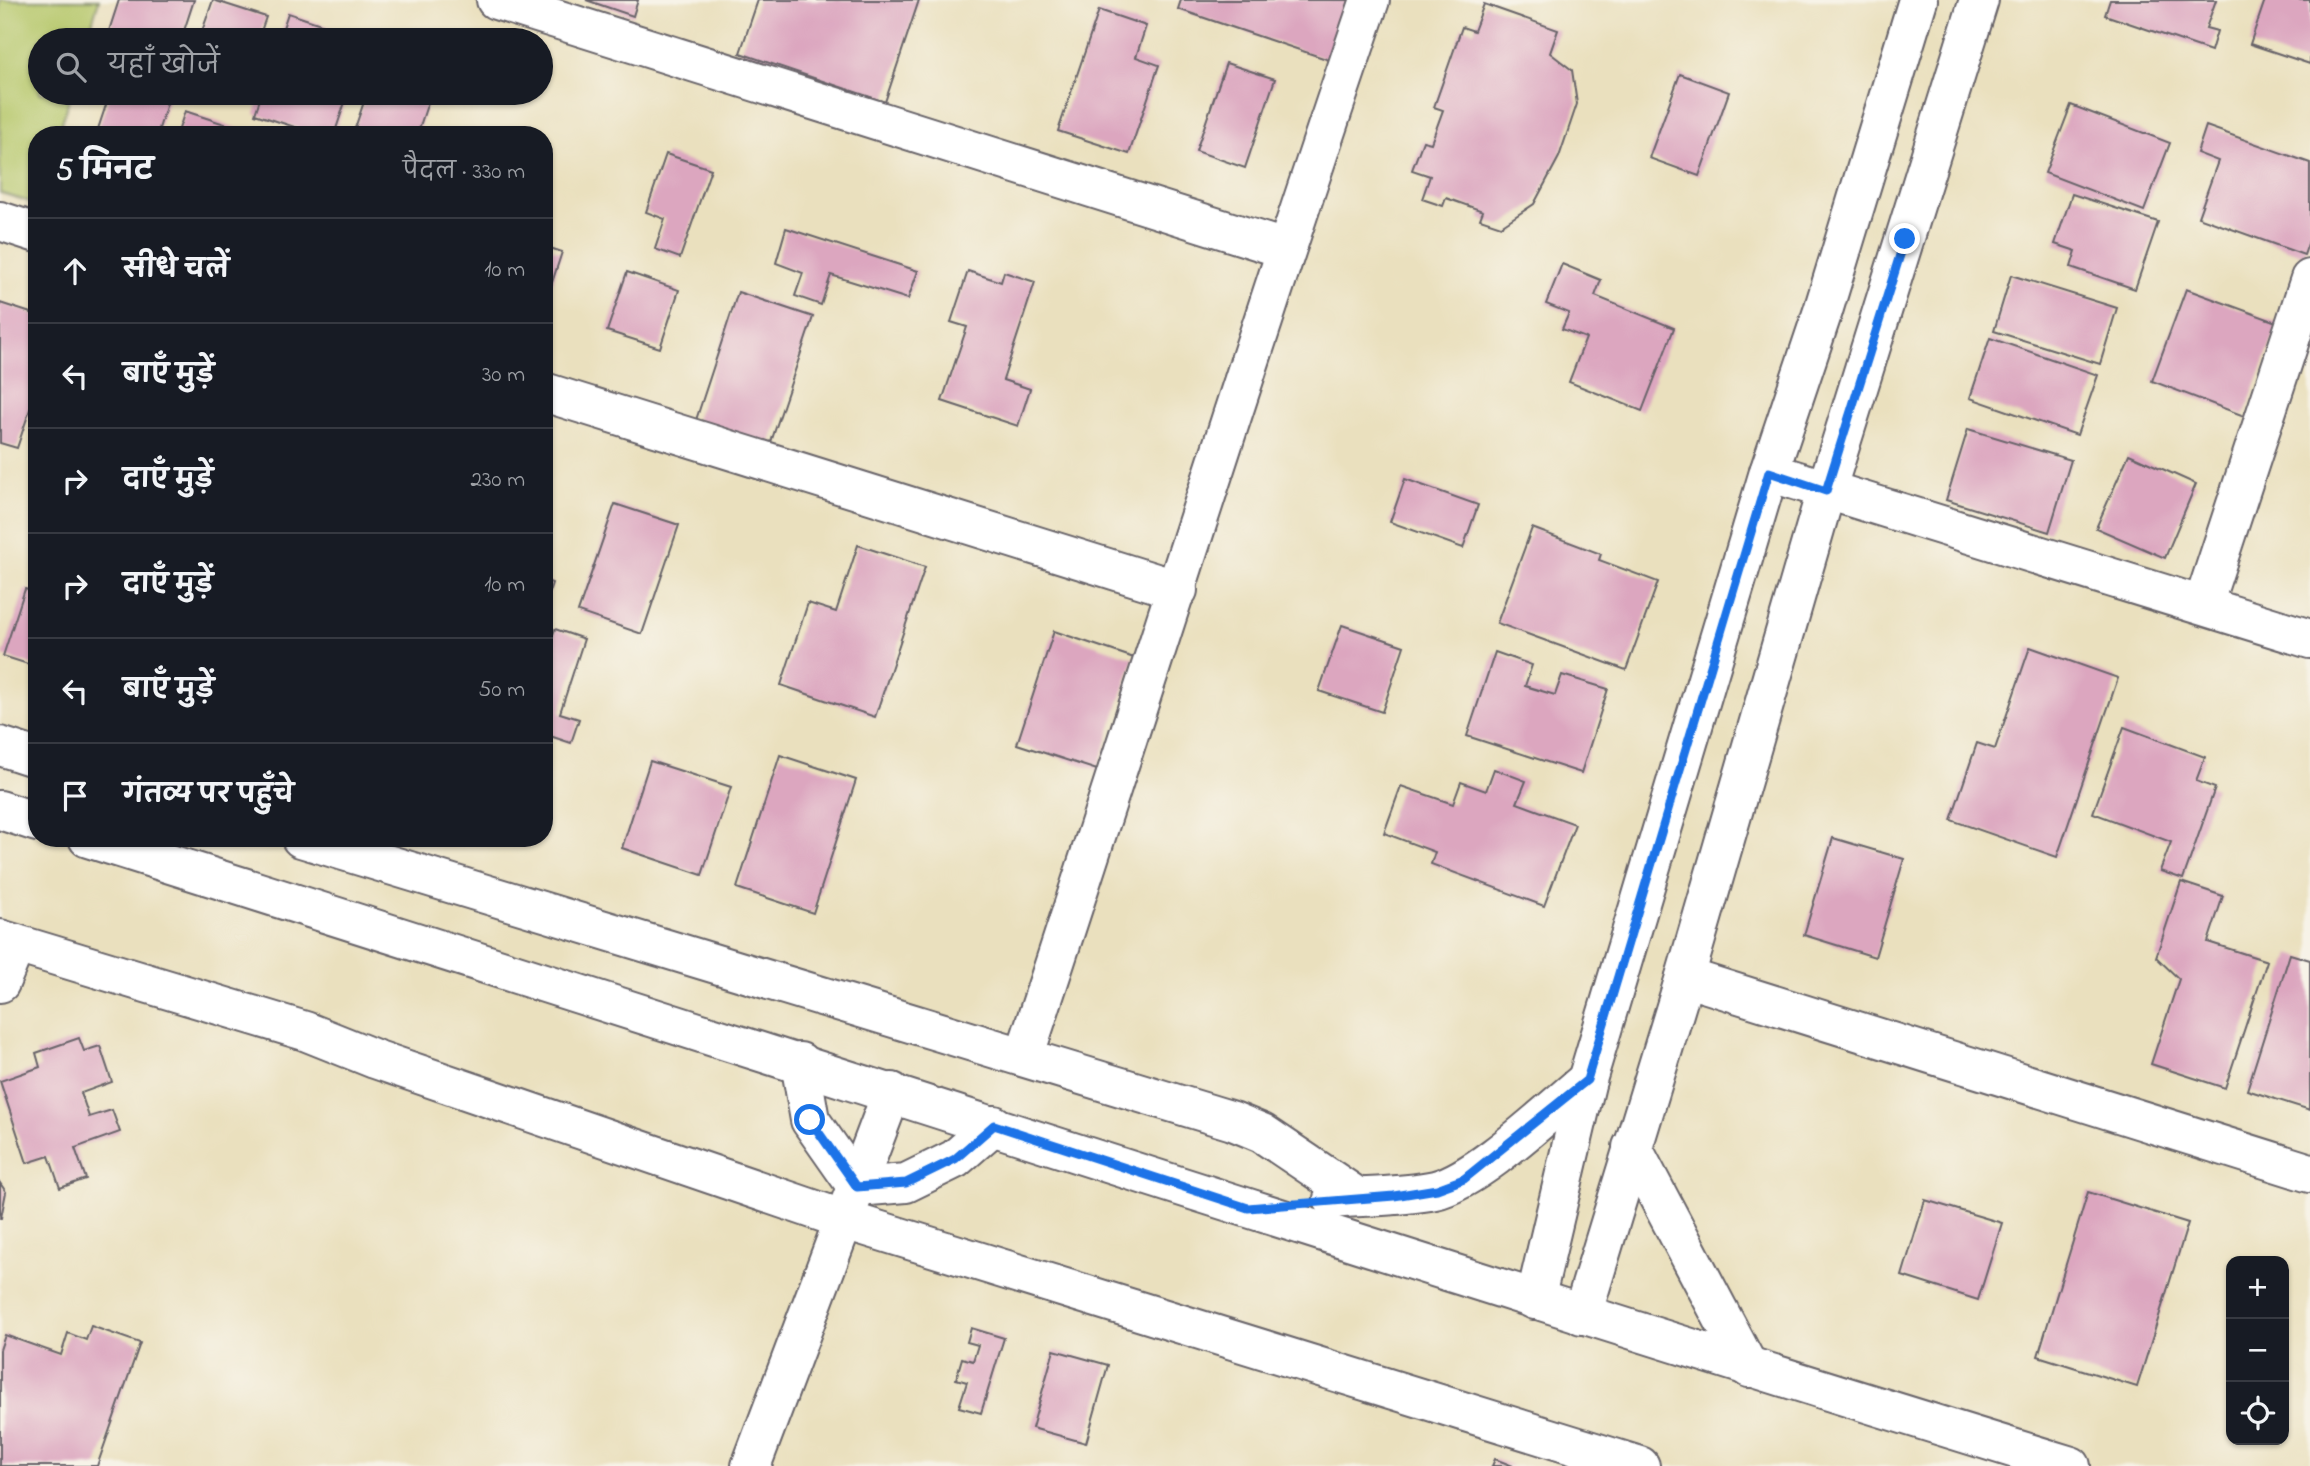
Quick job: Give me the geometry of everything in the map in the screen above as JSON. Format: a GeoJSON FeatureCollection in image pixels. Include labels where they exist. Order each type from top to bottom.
{"type":"FeatureCollection","features":[{"type":"Feature","properties":{"kind":"street"},"geometry":{"type":"LineString","coordinates":[[496,0],[1285,249]]}},
{"type":"Feature","properties":{"kind":"street"},"geometry":{"type":"LineString","coordinates":[[1024,1057],[1178,590],[1285,249],[1370,0]]}},
{"type":"Feature","properties":{"kind":"street"},"geometry":{"type":"LineString","coordinates":[[1535,1300],[1587,1080],[1769,472],[1823,311],[1917,0]]}},
{"type":"Feature","properties":{"kind":"street"},"geometry":{"type":"LineString","coordinates":[[1582,1315],[1685,977],[1826,491],[1979,0]]}},
{"type":"Feature","properties":{"kind":"street"},"geometry":{"type":"LineString","coordinates":[[0,221],[28,230]]}},
{"type":"Feature","properties":{"kind":"street"},"geometry":{"type":"LineString","coordinates":[[2203,605],[2310,279]]}},
{"type":"Feature","properties":{"kind":"street"},"geometry":{"type":"LineString","coordinates":[[553,395],[1178,590]]}},
{"type":"Feature","properties":{"kind":"street"},"geometry":{"type":"LineString","coordinates":[[1769,472],[2310,639]]}},
{"type":"Feature","properties":{"kind":"street"},"geometry":{"type":"LineString","coordinates":[[0,746],[28,755]]}},
{"type":"Feature","properties":{"kind":"street"},"geometry":{"type":"LineString","coordinates":[[0,810],[28,819]]}},
{"type":"Feature","properties":{"kind":"street"},"geometry":{"type":"LineString","coordinates":[[117,847],[800,1062],[1749,1368],[2071,1466]]}},
{"type":"Feature","properties":{"kind":"street"},"geometry":{"type":"LineString","coordinates":[[331,847],[1233,1121],[1262,1133],[1357,1197]]}},
{"type":"Feature","properties":{"kind":"street"},"geometry":{"type":"LineString","coordinates":[[0,983],[8,941],[305,1031],[375,1059],[851,1204],[1640,1466]]}},
{"type":"Feature","properties":{"kind":"street"},"geometry":{"type":"LineString","coordinates":[[1685,977],[2310,1173]]}},
{"type":"Feature","properties":{"kind":"street"},"geometry":{"type":"LineString","coordinates":[[800,1062],[810,1120],[851,1204]]}},
{"type":"Feature","properties":{"kind":"street"},"geometry":{"type":"LineString","coordinates":[[1248,1208],[1418,1192],[1464,1179],[1587,1080]]}},
{"type":"Feature","properties":{"kind":"street"},"geometry":{"type":"LineString","coordinates":[[751,1466],[892,1092]]}},
{"type":"Feature","properties":{"kind":"street"},"geometry":{"type":"LineString","coordinates":[[851,1204],[906,1183],[955,1159],[994,1125]]}},
{"type":"Feature","properties":{"kind":"street"},"geometry":{"type":"LineString","coordinates":[[1632,1147],[1749,1368]]}},
{"type":"Feature","properties":{"kind":"green space"},"geometry":{"type":"Polygon","coordinates":[[[0,0],[99,0],[91,28],[28,28],[28,105],[67,105],[61,126],[28,126],[28,201],[0,193],[0,0]]]}},
{"type":"Feature","properties":{"kind":"building"},"geometry":{"type":"Polygon","coordinates":[[[119,0],[194,0],[185,28],[110,28],[119,0]]]}},
{"type":"Feature","properties":{"kind":"building"},"geometry":{"type":"Polygon","coordinates":[[[213,0],[266,17],[262,28],[203,28],[213,0]]]}},
{"type":"Feature","properties":{"kind":"building"},"geometry":{"type":"Polygon","coordinates":[[[586,0],[638,0],[633,16],[586,0]]]}},
{"type":"Feature","properties":{"kind":"building"},"geometry":{"type":"Polygon","coordinates":[[[758,0],[919,0],[885,102],[740,53],[758,0]]]}},
{"type":"Feature","properties":{"kind":"building"},"geometry":{"type":"Polygon","coordinates":[[[1181,0],[1362,0],[1341,64],[1178,9],[1181,0]]]}},
{"type":"Feature","properties":{"kind":"building"},"geometry":{"type":"Polygon","coordinates":[[[2110,0],[2216,0],[2206,28],[2217,31],[2211,51],[2105,15],[2110,0]]]}},
{"type":"Feature","properties":{"kind":"building"},"geometry":{"type":"Polygon","coordinates":[[[2265,0],[2310,0],[2310,64],[2250,44],[2265,0]]]}},
{"type":"Feature","properties":{"kind":"building"},"geometry":{"type":"Polygon","coordinates":[[[1484,4],[1558,30],[1550,53],[1572,70],[1577,104],[1559,157],[1534,204],[1501,226],[1480,219],[1483,211],[1446,198],[1443,206],[1422,199],[1430,176],[1412,170],[1423,141],[1431,143],[1443,110],[1434,107],[1462,27],[1474,31],[1484,4]]]}},
{"type":"Feature","properties":{"kind":"building"},"geometry":{"type":"Polygon","coordinates":[[[1099,10],[1146,26],[1136,57],[1159,65],[1129,154],[1058,131],[1099,10]]]}},
{"type":"Feature","properties":{"kind":"building"},"geometry":{"type":"Polygon","coordinates":[[[288,13],[332,28],[283,28],[288,13]]]}},
{"type":"Feature","properties":{"kind":"building"},"geometry":{"type":"Polygon","coordinates":[[[1226,63],[1275,79],[1245,168],[1196,151],[1226,63]]]}},
{"type":"Feature","properties":{"kind":"building"},"geometry":{"type":"Polygon","coordinates":[[[1680,74],[1729,92],[1699,176],[1649,158],[1680,74]]]}},
{"type":"Feature","properties":{"kind":"building"},"geometry":{"type":"Polygon","coordinates":[[[106,105],[166,105],[160,126],[99,126],[106,105]]]}},
{"type":"Feature","properties":{"kind":"building"},"geometry":{"type":"Polygon","coordinates":[[[258,105],[344,105],[337,126],[292,126],[255,114],[258,105]]]}},
{"type":"Feature","properties":{"kind":"building"},"geometry":{"type":"Polygon","coordinates":[[[363,105],[427,105],[420,126],[356,126],[363,105]]]}},
{"type":"Feature","properties":{"kind":"building"},"geometry":{"type":"Polygon","coordinates":[[[2071,105],[2170,143],[2144,211],[2045,173],[2071,105]]]}},
{"type":"Feature","properties":{"kind":"building"},"geometry":{"type":"Polygon","coordinates":[[[185,111],[231,126],[180,126],[185,111]]]}},
{"type":"Feature","properties":{"kind":"building"},"geometry":{"type":"Polygon","coordinates":[[[2206,126],[2310,163],[2310,238],[2304,255],[2198,217],[2218,161],[2197,153],[2206,126]]]}},
{"type":"Feature","properties":{"kind":"building"},"geometry":{"type":"Polygon","coordinates":[[[666,154],[711,169],[680,258],[655,249],[665,219],[646,212],[666,154]]]}},
{"type":"Feature","properties":{"kind":"building"},"geometry":{"type":"Polygon","coordinates":[[[2072,194],[2158,222],[2135,289],[2071,267],[2076,251],[2055,244],[2072,194]]]}},
{"type":"Feature","properties":{"kind":"building"},"geometry":{"type":"Polygon","coordinates":[[[786,228],[918,271],[908,299],[831,275],[821,305],[795,296],[803,273],[776,263],[786,228]]]}},
{"type":"Feature","properties":{"kind":"building"},"geometry":{"type":"Polygon","coordinates":[[[553,249],[562,252],[553,280],[553,249]]]}},
{"type":"Feature","properties":{"kind":"building"},"geometry":{"type":"Polygon","coordinates":[[[1562,264],[1601,280],[1595,296],[1674,328],[1642,411],[1569,382],[1586,338],[1562,329],[1569,313],[1546,304],[1562,264]]]}},
{"type":"Feature","properties":{"kind":"building"},"geometry":{"type":"Polygon","coordinates":[[[968,271],[1001,282],[1004,272],[1035,282],[1003,380],[1030,389],[1018,426],[942,401],[967,327],[951,322],[968,271]]]}},
{"type":"Feature","properties":{"kind":"building"},"geometry":{"type":"Polygon","coordinates":[[[627,272],[679,290],[660,348],[607,331],[627,272]]]}},
{"type":"Feature","properties":{"kind":"building"},"geometry":{"type":"Polygon","coordinates":[[[2011,275],[2117,308],[2100,364],[1994,331],[2011,275]]]}},
{"type":"Feature","properties":{"kind":"building"},"geometry":{"type":"Polygon","coordinates":[[[2186,289],[2279,323],[2244,416],[2152,381],[2186,289]]]}},
{"type":"Feature","properties":{"kind":"building"},"geometry":{"type":"Polygon","coordinates":[[[738,292],[813,317],[770,445],[696,420],[738,292]]]}},
{"type":"Feature","properties":{"kind":"building"},"geometry":{"type":"Polygon","coordinates":[[[0,303],[28,312],[28,415],[17,448],[0,443],[0,303]]]}},
{"type":"Feature","properties":{"kind":"building"},"geometry":{"type":"Polygon","coordinates":[[[1990,338],[2098,375],[2077,435],[1970,398],[1990,338]]]}},
{"type":"Feature","properties":{"kind":"building"},"geometry":{"type":"Polygon","coordinates":[[[1968,429],[2071,460],[2049,532],[1946,500],[1968,429]]]}},
{"type":"Feature","properties":{"kind":"building"},"geometry":{"type":"Polygon","coordinates":[[[2129,454],[2196,484],[2165,558],[2096,528],[2129,454]]]}},
{"type":"Feature","properties":{"kind":"building"},"geometry":{"type":"Polygon","coordinates":[[[1405,479],[1478,505],[1463,548],[1390,522],[1405,479]]]}},
{"type":"Feature","properties":{"kind":"building"},"geometry":{"type":"Polygon","coordinates":[[[615,504],[679,525],[642,634],[578,612],[615,504]]]}},
{"type":"Feature","properties":{"kind":"building"},"geometry":{"type":"Polygon","coordinates":[[[1532,528],[1601,554],[1599,560],[1658,582],[1626,670],[1497,623],[1532,528]]]}},
{"type":"Feature","properties":{"kind":"building"},"geometry":{"type":"Polygon","coordinates":[[[858,545],[925,567],[875,717],[781,685],[808,603],[836,612],[858,545]]]}},
{"type":"Feature","properties":{"kind":"building"},"geometry":{"type":"Polygon","coordinates":[[[25,589],[28,590],[28,664],[3,656],[25,589]]]}},
{"type":"Feature","properties":{"kind":"building"},"geometry":{"type":"Polygon","coordinates":[[[1342,625],[1404,646],[1382,712],[1319,691],[1342,625]]]}},
{"type":"Feature","properties":{"kind":"building"},"geometry":{"type":"Polygon","coordinates":[[[555,629],[584,639],[560,713],[579,719],[571,743],[553,737],[555,629]]]}},
{"type":"Feature","properties":{"kind":"building"},"geometry":{"type":"Polygon","coordinates":[[[1054,631],[1134,658],[1097,770],[1017,744],[1054,631]]]}},
{"type":"Feature","properties":{"kind":"building"},"geometry":{"type":"Polygon","coordinates":[[[2030,647],[2118,678],[2057,857],[1951,820],[1977,743],[1995,749],[2030,647]]]}},
{"type":"Feature","properties":{"kind":"building"},"geometry":{"type":"Polygon","coordinates":[[[1495,652],[1532,665],[1525,686],[1555,695],[1562,675],[1608,689],[1581,773],[1467,736],[1495,652]]]}},
{"type":"Feature","properties":{"kind":"building"},"geometry":{"type":"Polygon","coordinates":[[[2124,727],[2205,757],[2196,781],[2215,788],[2183,879],[2160,871],[2171,842],[2093,813],[2124,727]]]}},
{"type":"Feature","properties":{"kind":"building"},"geometry":{"type":"Polygon","coordinates":[[[780,755],[856,780],[813,913],[737,888],[780,755]]]}},
{"type":"Feature","properties":{"kind":"building"},"geometry":{"type":"Polygon","coordinates":[[[650,761],[731,787],[702,875],[622,848],[650,761]]]}},
{"type":"Feature","properties":{"kind":"building"},"geometry":{"type":"Polygon","coordinates":[[[1494,769],[1526,781],[1517,803],[1575,824],[1544,906],[1431,864],[1435,852],[1384,833],[1401,786],[1453,804],[1461,782],[1486,791],[1494,769]]]}},
{"type":"Feature","properties":{"kind":"building"},"geometry":{"type":"Polygon","coordinates":[[[1833,838],[1904,859],[1875,957],[1804,935],[1833,838]]]}},
{"type":"Feature","properties":{"kind":"building"},"geometry":{"type":"Polygon","coordinates":[[[2181,882],[2223,896],[2208,942],[2267,961],[2225,1088],[2151,1064],[2179,979],[2156,957],[2181,882]]]}},
{"type":"Feature","properties":{"kind":"building"},"geometry":{"type":"Polygon","coordinates":[[[2290,954],[2310,960],[2310,1110],[2247,1090],[2290,954]]]}},
{"type":"Feature","properties":{"kind":"building"},"geometry":{"type":"Polygon","coordinates":[[[79,1038],[84,1051],[100,1046],[112,1082],[81,1093],[89,1117],[112,1110],[120,1132],[75,1148],[86,1179],[60,1188],[49,1156],[27,1163],[0,1081],[40,1067],[36,1053],[79,1038]]]}},
{"type":"Feature","properties":{"kind":"building"},"geometry":{"type":"Polygon","coordinates":[[[0,1183],[6,1192],[1,1218],[0,1218],[0,1183]]]}},
{"type":"Feature","properties":{"kind":"building"},"geometry":{"type":"Polygon","coordinates":[[[2088,1192],[2188,1223],[2137,1387],[2038,1356],[2088,1192]]]}},
{"type":"Feature","properties":{"kind":"building"},"geometry":{"type":"Polygon","coordinates":[[[1925,1200],[2002,1223],[1978,1300],[1902,1276],[1925,1200]]]}},
{"type":"Feature","properties":{"kind":"building"},"geometry":{"type":"Polygon","coordinates":[[[91,1326],[140,1343],[97,1466],[0,1466],[0,1350],[5,1335],[61,1355],[68,1333],[86,1340],[91,1326]]]}},
{"type":"Feature","properties":{"kind":"building"},"geometry":{"type":"Polygon","coordinates":[[[971,1328],[1004,1338],[981,1413],[959,1407],[967,1382],[956,1379],[962,1358],[973,1361],[978,1345],[967,1342],[971,1328]]]}},
{"type":"Feature","properties":{"kind":"building"},"geometry":{"type":"Polygon","coordinates":[[[1054,1350],[1108,1365],[1086,1443],[1032,1428],[1054,1350]]]}},
{"type":"Feature","properties":{"kind":"building"},"geometry":{"type":"Polygon","coordinates":[[[1495,1459],[1513,1466],[1492,1466],[1495,1459]]]}},
{"type":"Feature","properties":{"kind":"route"},"geometry":{"type":"LineString","coordinates":[[810,1120],[857,1187],[906,1183],[955,1159],[994,1125],[1248,1208],[1394,1196],[1437,1189],[1464,1179],[1486,1162],[1587,1080],[1769,472],[1826,491],[1905,239]]}}]}
